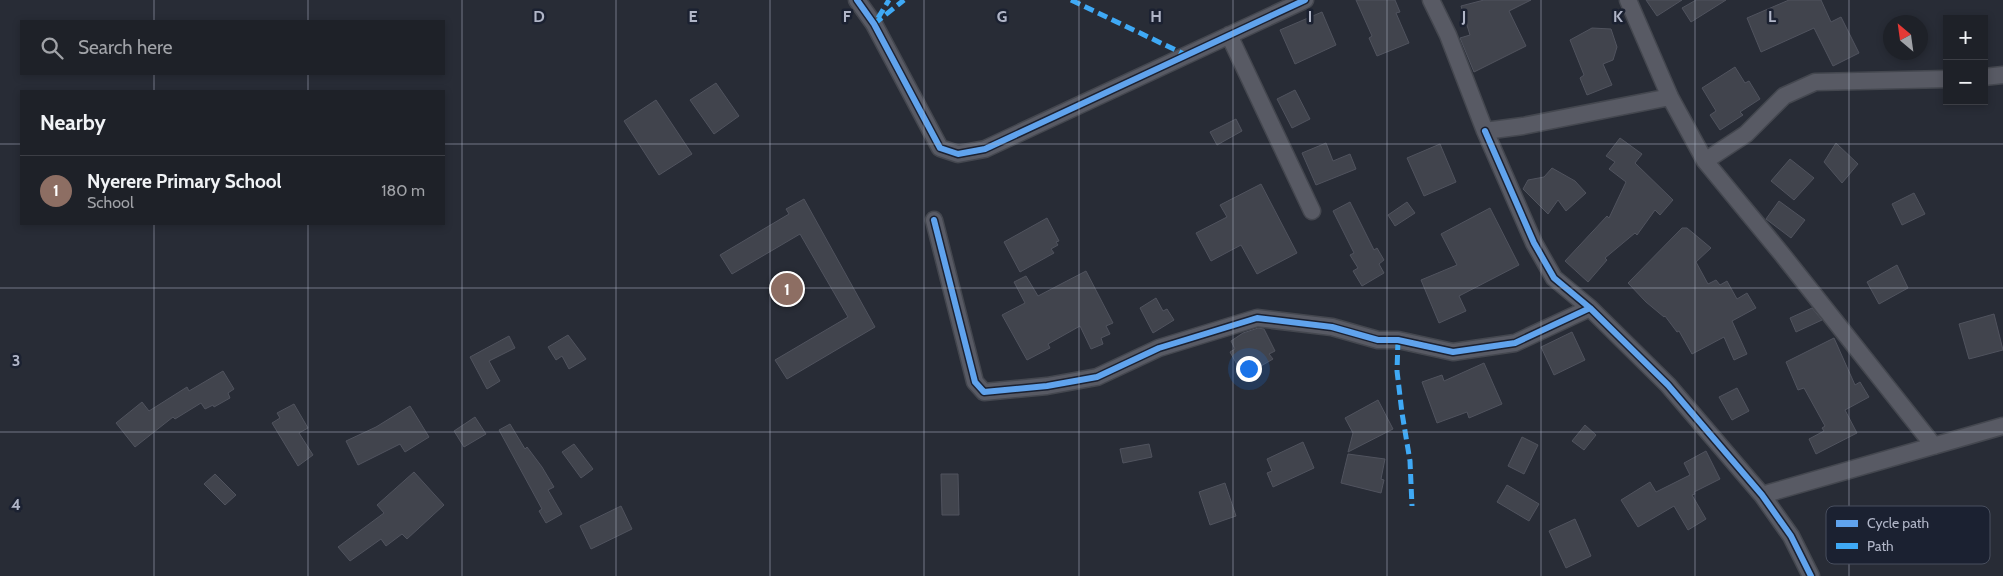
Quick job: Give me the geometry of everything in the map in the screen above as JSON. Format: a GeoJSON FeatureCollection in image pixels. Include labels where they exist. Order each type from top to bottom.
{"type":"FeatureCollection","features":[{"type":"Feature","properties":{"kind":"street"},"geometry":{"type":"LineString","coordinates":[[857,0],[874,24],[940,148],[958,154],[985,149],[1305,0]]}},
{"type":"Feature","properties":{"kind":"street"},"geometry":{"type":"LineString","coordinates":[[1431,0],[1448,36],[1485,131],[1534,243],[1554,278],[1590,308],[1668,385],[1762,495],[1791,536],[1811,576]]}},
{"type":"Feature","properties":{"kind":"street"},"geometry":{"type":"LineString","coordinates":[[1628,0],[1670,97],[1705,161],[1781,253],[1934,446]]}},
{"type":"Feature","properties":{"kind":"street"},"geometry":{"type":"LineString","coordinates":[[1229,35],[1312,211]]}},
{"type":"Feature","properties":{"kind":"street"},"geometry":{"type":"LineString","coordinates":[[1988,77],[2003,75]]}},
{"type":"Feature","properties":{"kind":"street"},"geometry":{"type":"LineString","coordinates":[[1705,161],[1746,134],[1784,96],[1815,82],[1943,79]]}},
{"type":"Feature","properties":{"kind":"street"},"geometry":{"type":"LineString","coordinates":[[1485,131],[1523,126],[1670,97]]}},
{"type":"Feature","properties":{"kind":"street"},"geometry":{"type":"LineString","coordinates":[[934,220],[975,382],[984,392],[1047,386],[1097,377],[1159,348],[1257,318],[1332,327],[1378,340],[1398,340],[1453,352],[1516,343],[1590,308]]}},
{"type":"Feature","properties":{"kind":"street"},"geometry":{"type":"LineString","coordinates":[[1762,495],[2003,426]]}},
{"type":"Feature","properties":{"kind":"building"},"geometry":{"type":"Polygon","coordinates":[[[1356,0],[1395,0],[1400,12],[1396,13],[1409,43],[1377,56],[1369,38],[1372,36],[1356,0]]]}},
{"type":"Feature","properties":{"kind":"building"},"geometry":{"type":"Polygon","coordinates":[[[1484,0],[1531,0],[1509,11],[1526,46],[1474,72],[1460,38],[1470,35],[1461,6],[1484,0]]]}},
{"type":"Feature","properties":{"kind":"building"},"geometry":{"type":"Polygon","coordinates":[[[1646,0],[1682,0],[1657,16],[1646,0]]]}},
{"type":"Feature","properties":{"kind":"building"},"geometry":{"type":"Polygon","coordinates":[[[1696,0],[1726,0],[1691,22],[1682,8],[1696,0]]]}},
{"type":"Feature","properties":{"kind":"building"},"geometry":{"type":"Polygon","coordinates":[[[1789,0],[1821,0],[1831,22],[1841,17],[1859,53],[1833,66],[1814,28],[1761,52],[1747,18],[1789,0]]]}},
{"type":"Feature","properties":{"kind":"building"},"geometry":{"type":"Polygon","coordinates":[[[1322,12],[1336,45],[1295,64],[1280,30],[1322,12]]]}},
{"type":"Feature","properties":{"kind":"building"},"geometry":{"type":"Polygon","coordinates":[[[1592,28],[1611,29],[1617,47],[1613,60],[1603,64],[1612,85],[1587,95],[1580,78],[1584,75],[1570,40],[1592,28]]]}},
{"type":"Feature","properties":{"kind":"building"},"geometry":{"type":"Polygon","coordinates":[[[1735,67],[1745,83],[1749,81],[1760,99],[1740,112],[1743,115],[1720,130],[1710,115],[1716,111],[1702,88],[1735,67]]]}},
{"type":"Feature","properties":{"kind":"building"},"geometry":{"type":"Polygon","coordinates":[[[716,83],[739,116],[714,134],[690,100],[716,83]]]}},
{"type":"Feature","properties":{"kind":"building"},"geometry":{"type":"Polygon","coordinates":[[[1295,90],[1310,119],[1292,128],[1277,99],[1295,90]]]}},
{"type":"Feature","properties":{"kind":"building"},"geometry":{"type":"Polygon","coordinates":[[[656,100],[692,154],[659,175],[624,121],[656,100]]]}},
{"type":"Feature","properties":{"kind":"building"},"geometry":{"type":"Polygon","coordinates":[[[1236,119],[1242,131],[1217,145],[1210,132],[1236,119]]]}},
{"type":"Feature","properties":{"kind":"building"},"geometry":{"type":"Polygon","coordinates":[[[1620,138],[1642,154],[1635,163],[1673,200],[1660,215],[1655,210],[1637,235],[1635,233],[1605,258],[1607,260],[1588,282],[1565,261],[1607,216],[1609,218],[1626,182],[1609,169],[1615,162],[1606,156],[1620,138]]]}},
{"type":"Feature","properties":{"kind":"building"},"geometry":{"type":"Polygon","coordinates":[[[1326,143],[1333,161],[1350,154],[1356,169],[1316,185],[1302,153],[1326,143]]]}},
{"type":"Feature","properties":{"kind":"building"},"geometry":{"type":"Polygon","coordinates":[[[1836,143],[1858,164],[1842,183],[1824,162],[1836,143]]]}},
{"type":"Feature","properties":{"kind":"building"},"geometry":{"type":"Polygon","coordinates":[[[1440,144],[1456,182],[1424,196],[1407,158],[1440,144]]]}},
{"type":"Feature","properties":{"kind":"building"},"geometry":{"type":"Polygon","coordinates":[[[1790,159],[1814,178],[1794,200],[1771,181],[1790,159]]]}},
{"type":"Feature","properties":{"kind":"building"},"geometry":{"type":"Polygon","coordinates":[[[1552,168],[1575,181],[1586,193],[1566,211],[1558,200],[1548,214],[1523,189],[1528,180],[1544,177],[1552,168]]]}},
{"type":"Feature","properties":{"kind":"building"},"geometry":{"type":"Polygon","coordinates":[[[1261,184],[1297,253],[1257,274],[1241,245],[1211,261],[1196,233],[1227,217],[1220,205],[1261,184]]]}},
{"type":"Feature","properties":{"kind":"building"},"geometry":{"type":"Polygon","coordinates":[[[1914,193],[1925,214],[1902,225],[1892,204],[1914,193]]]}},
{"type":"Feature","properties":{"kind":"building"},"geometry":{"type":"Polygon","coordinates":[[[804,199],[875,327],[787,379],[775,360],[848,317],[800,234],[732,274],[720,255],[789,214],[786,209],[804,199]]]}},
{"type":"Feature","properties":{"kind":"building"},"geometry":{"type":"Polygon","coordinates":[[[1779,201],[1805,220],[1791,238],[1766,219],[1779,201]]]}},
{"type":"Feature","properties":{"kind":"building"},"geometry":{"type":"Polygon","coordinates":[[[1350,202],[1374,250],[1377,248],[1384,260],[1379,264],[1384,273],[1362,286],[1353,271],[1358,268],[1350,255],[1354,253],[1333,211],[1350,202]]]}},
{"type":"Feature","properties":{"kind":"building"},"geometry":{"type":"Polygon","coordinates":[[[1407,202],[1415,213],[1395,226],[1388,215],[1407,202]]]}},
{"type":"Feature","properties":{"kind":"building"},"geometry":{"type":"Polygon","coordinates":[[[1490,208],[1519,265],[1459,296],[1466,311],[1439,323],[1421,280],[1457,265],[1441,234],[1490,208]]]}},
{"type":"Feature","properties":{"kind":"building"},"geometry":{"type":"Polygon","coordinates":[[[1047,218],[1059,241],[1056,242],[1058,245],[1051,249],[1054,253],[1020,272],[1004,242],[1047,218]]]}},
{"type":"Feature","properties":{"kind":"building"},"geometry":{"type":"Polygon","coordinates":[[[1682,228],[1687,228],[1711,248],[1696,262],[1708,284],[1716,280],[1720,285],[1727,281],[1737,299],[1747,293],[1756,308],[1732,321],[1747,354],[1734,360],[1724,337],[1692,354],[1679,331],[1677,332],[1665,316],[1646,302],[1628,283],[1682,228]]]}},
{"type":"Feature","properties":{"kind":"building"},"geometry":{"type":"Polygon","coordinates":[[[1897,265],[1908,288],[1879,304],[1867,282],[1897,265]]]}},
{"type":"Feature","properties":{"kind":"building"},"geometry":{"type":"Polygon","coordinates":[[[1086,271],[1113,323],[1106,326],[1110,334],[1101,338],[1103,344],[1091,349],[1080,326],[1048,344],[1050,348],[1027,360],[1002,315],[1025,303],[1014,282],[1026,276],[1038,296],[1086,271]]]}},
{"type":"Feature","properties":{"kind":"building"},"geometry":{"type":"Polygon","coordinates":[[[1156,298],[1163,311],[1167,309],[1174,320],[1153,333],[1140,308],[1156,298]]]}},
{"type":"Feature","properties":{"kind":"building"},"geometry":{"type":"Polygon","coordinates":[[[1812,308],[1822,320],[1796,332],[1790,318],[1812,308]]]}},
{"type":"Feature","properties":{"kind":"building"},"geometry":{"type":"Polygon","coordinates":[[[1994,314],[2003,350],[1969,359],[1959,324],[1994,314]]]}},
{"type":"Feature","properties":{"kind":"building"},"geometry":{"type":"Polygon","coordinates":[[[1258,328],[1264,329],[1275,351],[1269,354],[1273,359],[1261,366],[1258,361],[1240,370],[1230,352],[1235,349],[1231,341],[1243,333],[1258,328]]]}},
{"type":"Feature","properties":{"kind":"building"},"geometry":{"type":"Polygon","coordinates":[[[1572,332],[1585,360],[1554,375],[1541,347],[1572,332]]]}},
{"type":"Feature","properties":{"kind":"building"},"geometry":{"type":"Polygon","coordinates":[[[568,335],[586,359],[569,369],[562,356],[556,360],[548,347],[568,335]]]}},
{"type":"Feature","properties":{"kind":"building"},"geometry":{"type":"Polygon","coordinates":[[[509,336],[515,348],[489,361],[500,381],[487,389],[470,357],[509,336]]]}},
{"type":"Feature","properties":{"kind":"building"},"geometry":{"type":"Polygon","coordinates":[[[1834,338],[1855,385],[1860,382],[1869,397],[1845,410],[1857,433],[1816,454],[1809,439],[1824,431],[1822,428],[1825,426],[1804,388],[1798,390],[1786,362],[1834,338]]]}},
{"type":"Feature","properties":{"kind":"building"},"geometry":{"type":"Polygon","coordinates":[[[1484,363],[1502,404],[1469,418],[1467,412],[1437,423],[1422,382],[1442,375],[1444,381],[1484,363]]]}},
{"type":"Feature","properties":{"kind":"building"},"geometry":{"type":"Polygon","coordinates":[[[223,371],[234,389],[228,393],[230,398],[214,407],[213,405],[205,409],[201,403],[175,419],[173,417],[135,447],[116,423],[142,402],[149,411],[187,387],[189,391],[223,371]]]}},
{"type":"Feature","properties":{"kind":"building"},"geometry":{"type":"Polygon","coordinates":[[[1737,388],[1749,411],[1732,420],[1719,397],[1737,388]]]}},
{"type":"Feature","properties":{"kind":"building"},"geometry":{"type":"Polygon","coordinates":[[[1378,400],[1393,429],[1348,452],[1353,433],[1345,418],[1378,400]]]}},
{"type":"Feature","properties":{"kind":"building"},"geometry":{"type":"Polygon","coordinates":[[[294,404],[308,428],[299,433],[313,455],[298,466],[272,423],[280,418],[277,413],[294,404]]]}},
{"type":"Feature","properties":{"kind":"building"},"geometry":{"type":"Polygon","coordinates":[[[410,406],[429,437],[405,452],[400,444],[358,465],[346,441],[376,427],[410,406]]]}},
{"type":"Feature","properties":{"kind":"building"},"geometry":{"type":"Polygon","coordinates":[[[475,417],[486,434],[464,447],[454,431],[475,417]]]}},
{"type":"Feature","properties":{"kind":"building"},"geometry":{"type":"Polygon","coordinates":[[[510,424],[525,449],[527,447],[554,487],[548,490],[562,514],[546,523],[539,511],[542,509],[499,430],[510,424]]]}},
{"type":"Feature","properties":{"kind":"building"},"geometry":{"type":"Polygon","coordinates":[[[1585,425],[1596,435],[1584,450],[1572,441],[1585,425]]]}},
{"type":"Feature","properties":{"kind":"building"},"geometry":{"type":"Polygon","coordinates":[[[1522,437],[1538,445],[1524,474],[1508,466],[1522,437]]]}},
{"type":"Feature","properties":{"kind":"building"},"geometry":{"type":"Polygon","coordinates":[[[1303,442],[1314,468],[1273,487],[1267,473],[1272,471],[1267,459],[1303,442]]]}},
{"type":"Feature","properties":{"kind":"building"},"geometry":{"type":"Polygon","coordinates":[[[574,444],[593,469],[581,478],[562,452],[574,444]]]}},
{"type":"Feature","properties":{"kind":"building"},"geometry":{"type":"Polygon","coordinates":[[[1149,444],[1152,457],[1123,463],[1120,449],[1149,444]]]}},
{"type":"Feature","properties":{"kind":"building"},"geometry":{"type":"Polygon","coordinates":[[[1706,451],[1720,479],[1694,492],[1695,494],[1692,495],[1706,519],[1688,530],[1674,506],[1638,527],[1621,500],[1650,482],[1656,492],[1690,475],[1684,463],[1706,451]]]}},
{"type":"Feature","properties":{"kind":"building"},"geometry":{"type":"Polygon","coordinates":[[[1348,454],[1385,459],[1381,479],[1384,480],[1381,493],[1341,483],[1348,454]]]}},
{"type":"Feature","properties":{"kind":"building"},"geometry":{"type":"Polygon","coordinates":[[[414,472],[444,505],[407,539],[402,534],[386,546],[381,539],[350,561],[338,547],[384,513],[377,505],[414,472]]]}},
{"type":"Feature","properties":{"kind":"building"},"geometry":{"type":"Polygon","coordinates":[[[215,474],[236,495],[225,505],[204,484],[215,474]]]}},
{"type":"Feature","properties":{"kind":"building"},"geometry":{"type":"Polygon","coordinates":[[[941,474],[958,474],[959,515],[942,515],[941,474]]]}},
{"type":"Feature","properties":{"kind":"building"},"geometry":{"type":"Polygon","coordinates":[[[1225,483],[1236,516],[1210,525],[1199,492],[1225,483]]]}},
{"type":"Feature","properties":{"kind":"building"},"geometry":{"type":"Polygon","coordinates":[[[1507,485],[1539,504],[1529,521],[1497,502],[1507,485]]]}},
{"type":"Feature","properties":{"kind":"building"},"geometry":{"type":"Polygon","coordinates":[[[621,506],[632,529],[591,549],[580,526],[621,506]]]}},
{"type":"Feature","properties":{"kind":"building"},"geometry":{"type":"Polygon","coordinates":[[[1575,519],[1591,556],[1566,568],[1549,531],[1575,519]]]}},
{"type":"Feature","properties":{"kind":"marked path"},"geometry":{"type":"LineString","coordinates":[[878,18],[889,0]]}},
{"type":"Feature","properties":{"kind":"marked path"},"geometry":{"type":"LineString","coordinates":[[874,24],[904,0]]}},
{"type":"Feature","properties":{"kind":"marked path"},"geometry":{"type":"LineString","coordinates":[[1071,0],[1186,55]]}},
{"type":"Feature","properties":{"kind":"marked path"},"geometry":{"type":"LineString","coordinates":[[1398,340],[1397,371],[1410,461],[1412,506]]}},
{"type":"Feature","properties":{"kind":"cycle path"},"geometry":{"type":"LineString","coordinates":[[857,0],[874,24],[940,148],[958,154],[985,149],[1305,0]]}},
{"type":"Feature","properties":{"kind":"cycle path"},"geometry":{"type":"LineString","coordinates":[[1485,131],[1534,243],[1554,278],[1590,308],[1668,385],[1762,495],[1791,536],[1811,576]]}},
{"type":"Feature","properties":{"kind":"cycle path"},"geometry":{"type":"LineString","coordinates":[[934,220],[975,382],[984,392],[1047,386],[1097,377],[1159,348],[1257,318],[1332,327],[1378,340],[1398,340],[1453,352],[1515,343],[1590,308]]}},
{"type":"Feature","properties":{"kind":"place","name":"Nyerere Primary School"},"geometry":{"type":"Point","coordinates":[787,289]}}]}
